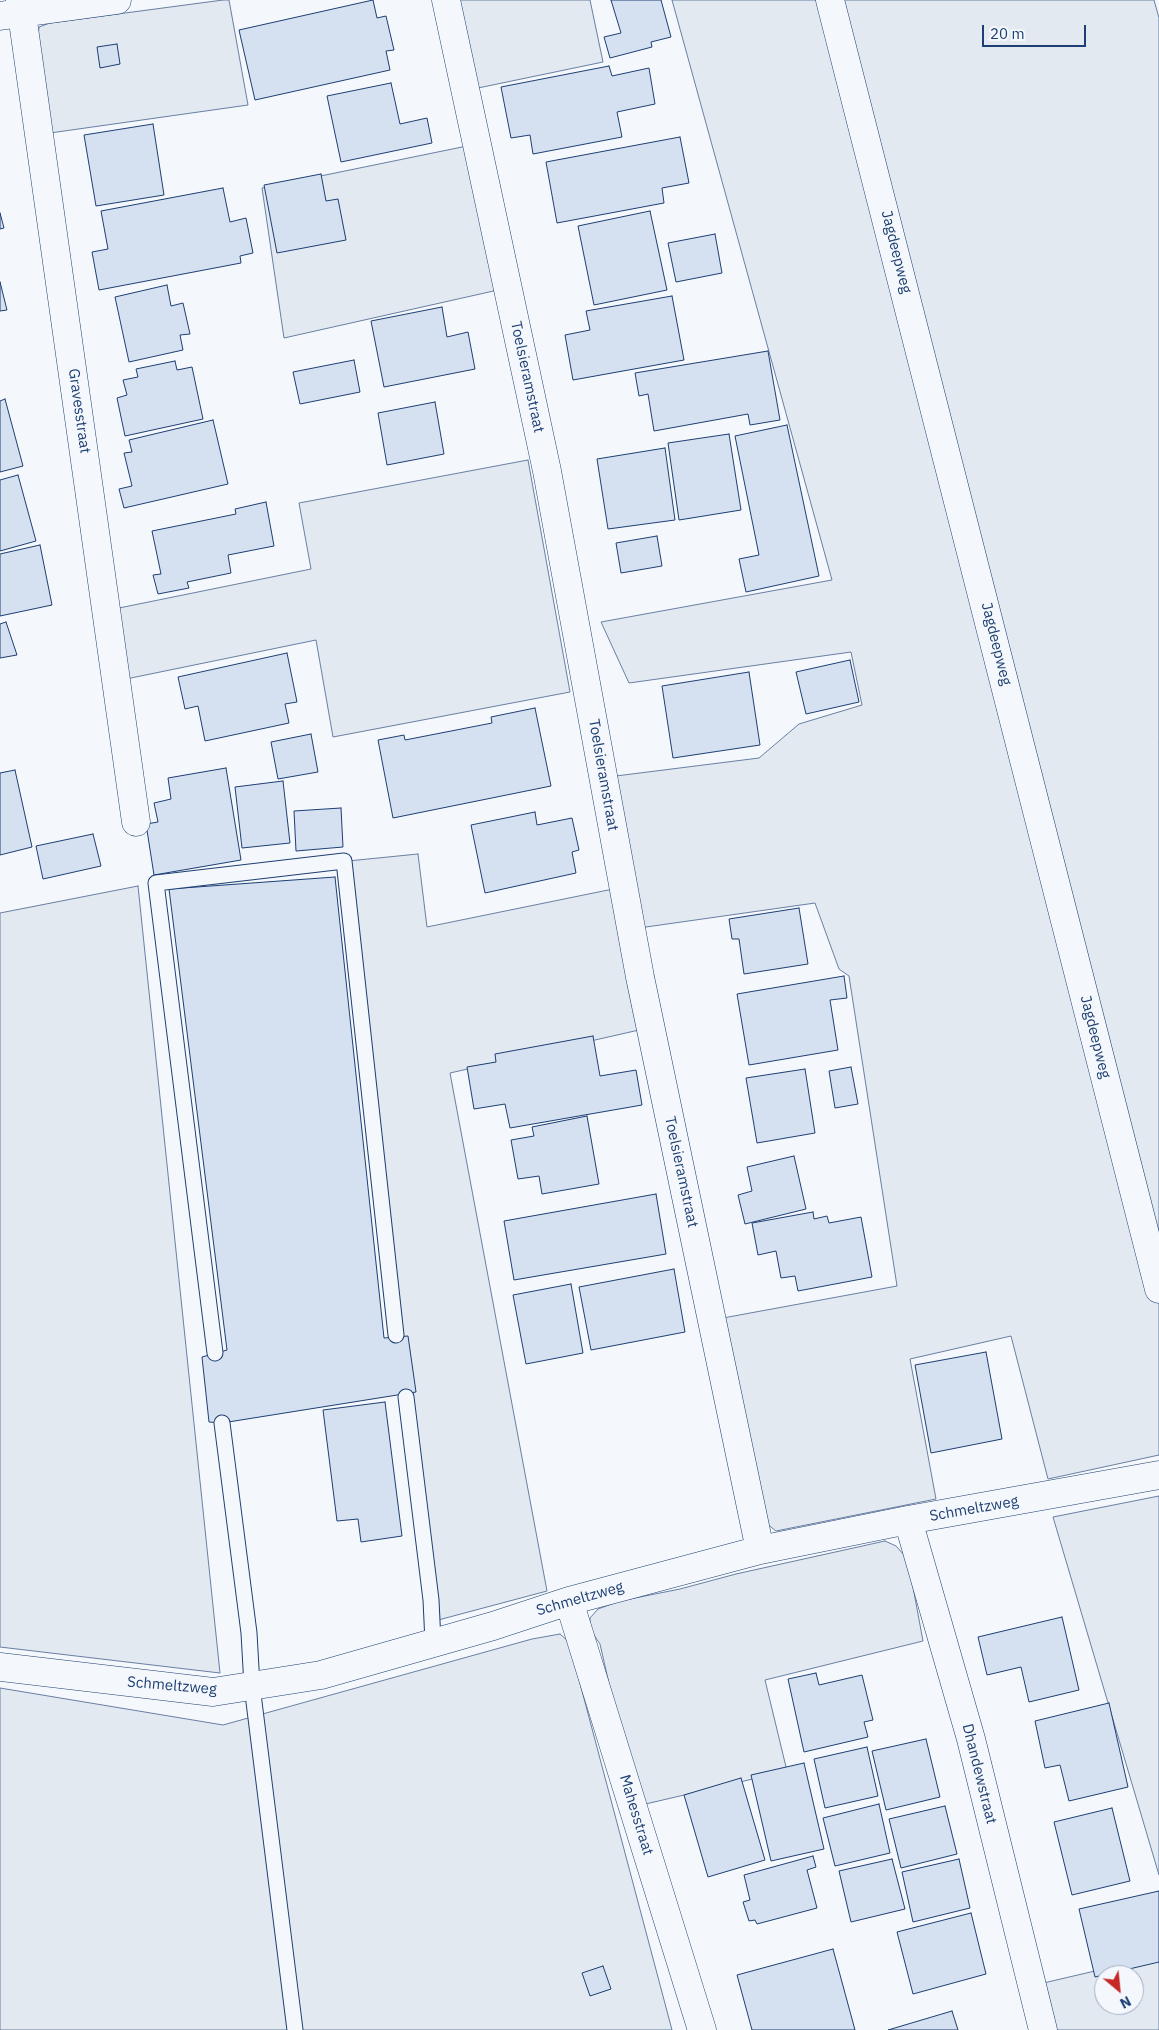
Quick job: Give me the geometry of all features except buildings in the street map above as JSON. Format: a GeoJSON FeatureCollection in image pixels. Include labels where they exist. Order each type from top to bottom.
{"type":"FeatureCollection","features":[{"type":"Feature","properties":{"kind":"street"},"geometry":{"type":"LineString","coordinates":[[14,9],[117,0]]}},
{"type":"Feature","properties":{"kind":"street","name":"Toelsieramstraat"},"geometry":{"type":"LineString","coordinates":[[446,0],[548,471],[640,978],[760,1550]]}},
{"type":"Feature","properties":{"kind":"street","name":"Jagdeepweg"},"geometry":{"type":"LineString","coordinates":[[830,0],[872,158],[1159,1289]]}},
{"type":"Feature","properties":{"kind":"street","name":"Gravesstraat"},"geometry":{"type":"LineString","coordinates":[[14,9],[136,822]]}},
{"type":"Feature","properties":{"kind":"street","name":"Schmeltzweg"},"geometry":{"type":"LineString","coordinates":[[0,1667],[213,1692],[321,1675],[493,1626],[569,1601],[760,1550],[908,1520],[1159,1475]]}},
{"type":"Feature","properties":{"kind":"street","name":"Dhandewstraat"},"geometry":{"type":"LineString","coordinates":[[908,1520],[971,1739],[1043,2030]]}},
{"type":"Feature","properties":{"kind":"street","name":"Mahesstraat"},"geometry":{"type":"LineString","coordinates":[[569,1601],[702,2030]]}},
{"type":"Feature","properties":{"kind":"lane"},"geometry":{"type":"LineString","coordinates":[[215,1354],[156,883],[344,861],[396,1335]]}},
{"type":"Feature","properties":{"kind":"lane"},"geometry":{"type":"LineString","coordinates":[[406,1397],[432,1600],[433,1642]]}},
{"type":"Feature","properties":{"kind":"lane"},"geometry":{"type":"LineString","coordinates":[[222,1423],[249,1633],[252,1686],[294,2030]]}},
{"type":"Feature","properties":{"kind":"shaded area"},"geometry":{"type":"Polygon","coordinates":[[[229,0],[248,105],[50,133],[38,38],[39,27],[50,23],[229,0]]]}},
{"type":"Feature","properties":{"kind":"shaded area"},"geometry":{"type":"Polygon","coordinates":[[[459,0],[590,0],[603,62],[478,88],[459,0]]]}},
{"type":"Feature","properties":{"kind":"shaded area"},"geometry":{"type":"Polygon","coordinates":[[[672,0],[1154,0],[1159,18],[1159,1455],[1048,1479],[1011,1336],[910,1359],[936,1499],[776,1531],[766,1523],[723,1318],[897,1286],[849,976],[839,969],[815,903],[639,928],[608,777],[759,758],[799,724],[862,705],[851,652],[629,683],[601,622],[832,580],[672,0]]]}},
{"type":"Feature","properties":{"kind":"shaded area"},"geometry":{"type":"Polygon","coordinates":[[[467,146],[498,290],[284,338],[262,188],[467,146]]]}},
{"type":"Feature","properties":{"kind":"shaded area"},"geometry":{"type":"Polygon","coordinates":[[[528,460],[570,692],[333,737],[316,640],[126,679],[119,608],[311,569],[299,503],[528,460]]]}},
{"type":"Feature","properties":{"kind":"shaded area"},"geometry":{"type":"Polygon","coordinates":[[[418,854],[427,927],[613,889],[639,1030],[450,1073],[547,1591],[427,1623],[348,861],[418,854]]]}},
{"type":"Feature","properties":{"kind":"shaded area"},"geometry":{"type":"Polygon","coordinates":[[[138,886],[220,1673],[0,1647],[0,913],[138,886]]]}},
{"type":"Feature","properties":{"kind":"shaded area"},"geometry":{"type":"Polygon","coordinates":[[[1159,1496],[1159,1875],[1053,1517],[1159,1496]]]}},
{"type":"Feature","properties":{"kind":"shaded area"},"geometry":{"type":"Polygon","coordinates":[[[885,1541],[896,1546],[904,1555],[910,1571],[923,1641],[765,1680],[787,1771],[637,1806],[600,1644],[590,1629],[590,1618],[598,1609],[620,1601],[680,1589],[736,1574],[885,1541]]]}},
{"type":"Feature","properties":{"kind":"shaded area"},"geometry":{"type":"Polygon","coordinates":[[[560,1634],[569,1642],[672,2030],[0,2030],[0,1688],[223,1725],[532,1639],[560,1634]]]}},
{"type":"Feature","properties":{"kind":"shaded area"},"geometry":{"type":"Polygon","coordinates":[[[1159,1956],[1159,2030],[1048,2030],[1035,1985],[1094,1971],[1094,2015],[1144,2015],[1144,1965],[1121,1965],[1159,1956]]]}}]}
